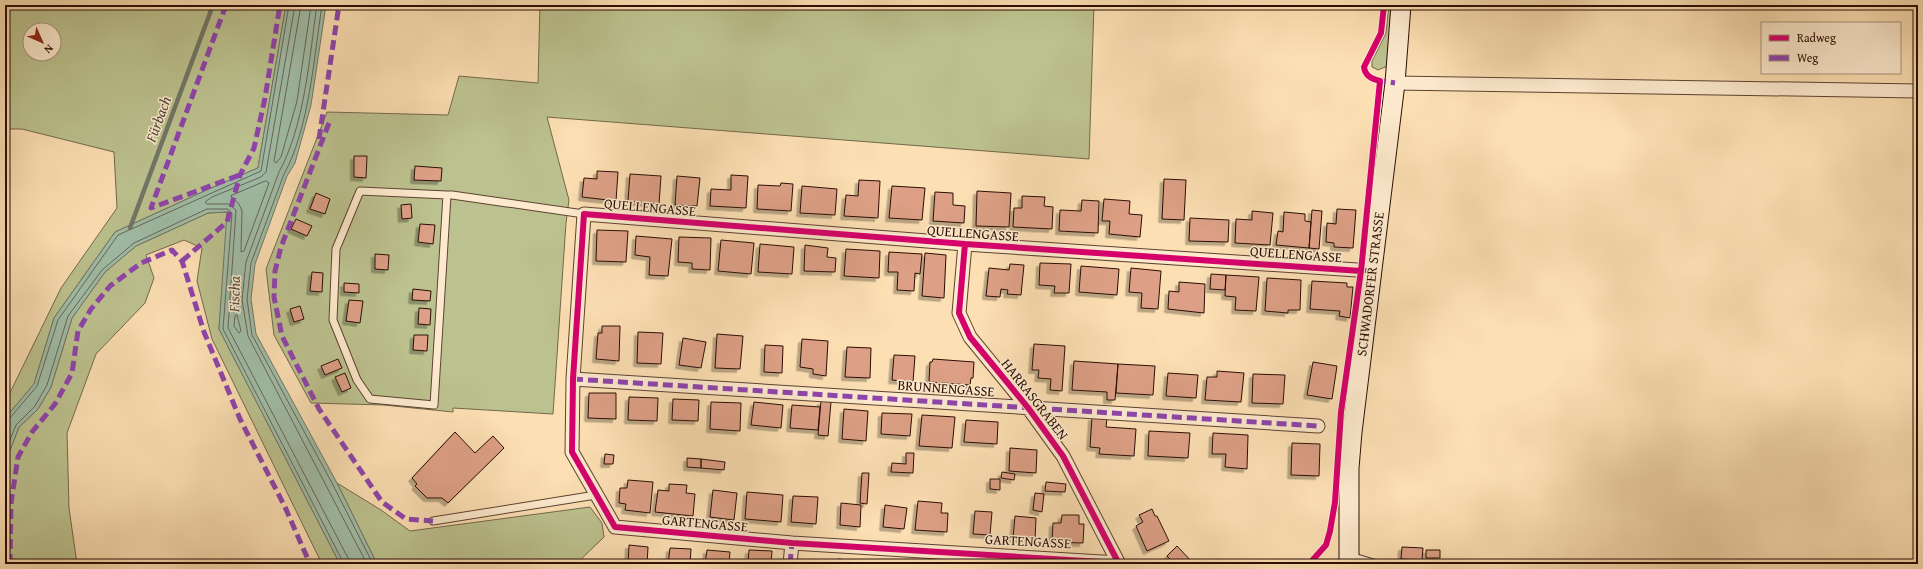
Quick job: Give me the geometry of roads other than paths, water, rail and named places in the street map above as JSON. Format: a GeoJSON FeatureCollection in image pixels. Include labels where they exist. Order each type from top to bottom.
{"type":"FeatureCollection","features":[{"type":"Feature","properties":{"kind":"main road","name":"SCHWADORFER STRASSE"},"geometry":{"type":"LineString","coordinates":[[1349,560],[1350,454],[1396,82],[1401,5]]}},
{"type":"Feature","properties":{"kind":"street"},"geometry":{"type":"LineString","coordinates":[[1396,82],[1918,91]]}},
{"type":"Feature","properties":{"kind":"street","name":"QUELLENGASSE"},"geometry":{"type":"LineString","coordinates":[[584,214],[965,244],[1372,271]]}},
{"type":"Feature","properties":{"kind":"street","name":"GARTENGASSE"},"geometry":{"type":"LineString","coordinates":[[584,214],[573,379],[572,452],[615,527],[792,543],[1118,563]]}},
{"type":"Feature","properties":{"kind":"street","name":"HARRASGRABEN"},"geometry":{"type":"LineString","coordinates":[[965,244],[959,313],[970,338],[1029,409],[1063,456],[1118,563]]}},
{"type":"Feature","properties":{"kind":"street","name":"BRUNNENGASSE"},"geometry":{"type":"LineString","coordinates":[[573,379],[1029,409],[1318,426]]}},
{"type":"Feature","properties":{"kind":"street"},"geometry":{"type":"LineString","coordinates":[[790,564],[792,543]]}},
{"type":"Feature","properties":{"kind":"lane","name":"QUELLENGASSE"},"geometry":{"type":"LineString","coordinates":[[450,195],[434,405],[370,399],[357,380],[333,320],[336,249],[360,191],[450,195],[584,214]]}},
{"type":"Feature","properties":{"kind":"lane"},"geometry":{"type":"LineString","coordinates":[[433,521],[596,495]]}},
{"type":"Feature","properties":{"kind":"lane"},"geometry":{"type":"LineString","coordinates":[[1349,560],[1377,564]]}},
{"type":"Feature","properties":{"kind":"water","name":"Fischa"},"geometry":{"type":"Polygon","coordinates":[[[286,5],[326,5],[311,105],[295,163],[287,176],[255,264],[251,299],[256,334],[337,483],[377,564],[340,564],[219,329],[227,212],[208,213],[136,246],[105,272],[72,318],[51,387],[38,409],[19,427],[5,463],[5,420],[34,384],[54,318],[115,232],[258,168],[286,5]]]}},
{"type":"Feature","properties":{"kind":"waterway","name":"Fürbach"},"geometry":{"type":"LineString","coordinates":[[130,228],[213,5]]}}]}
